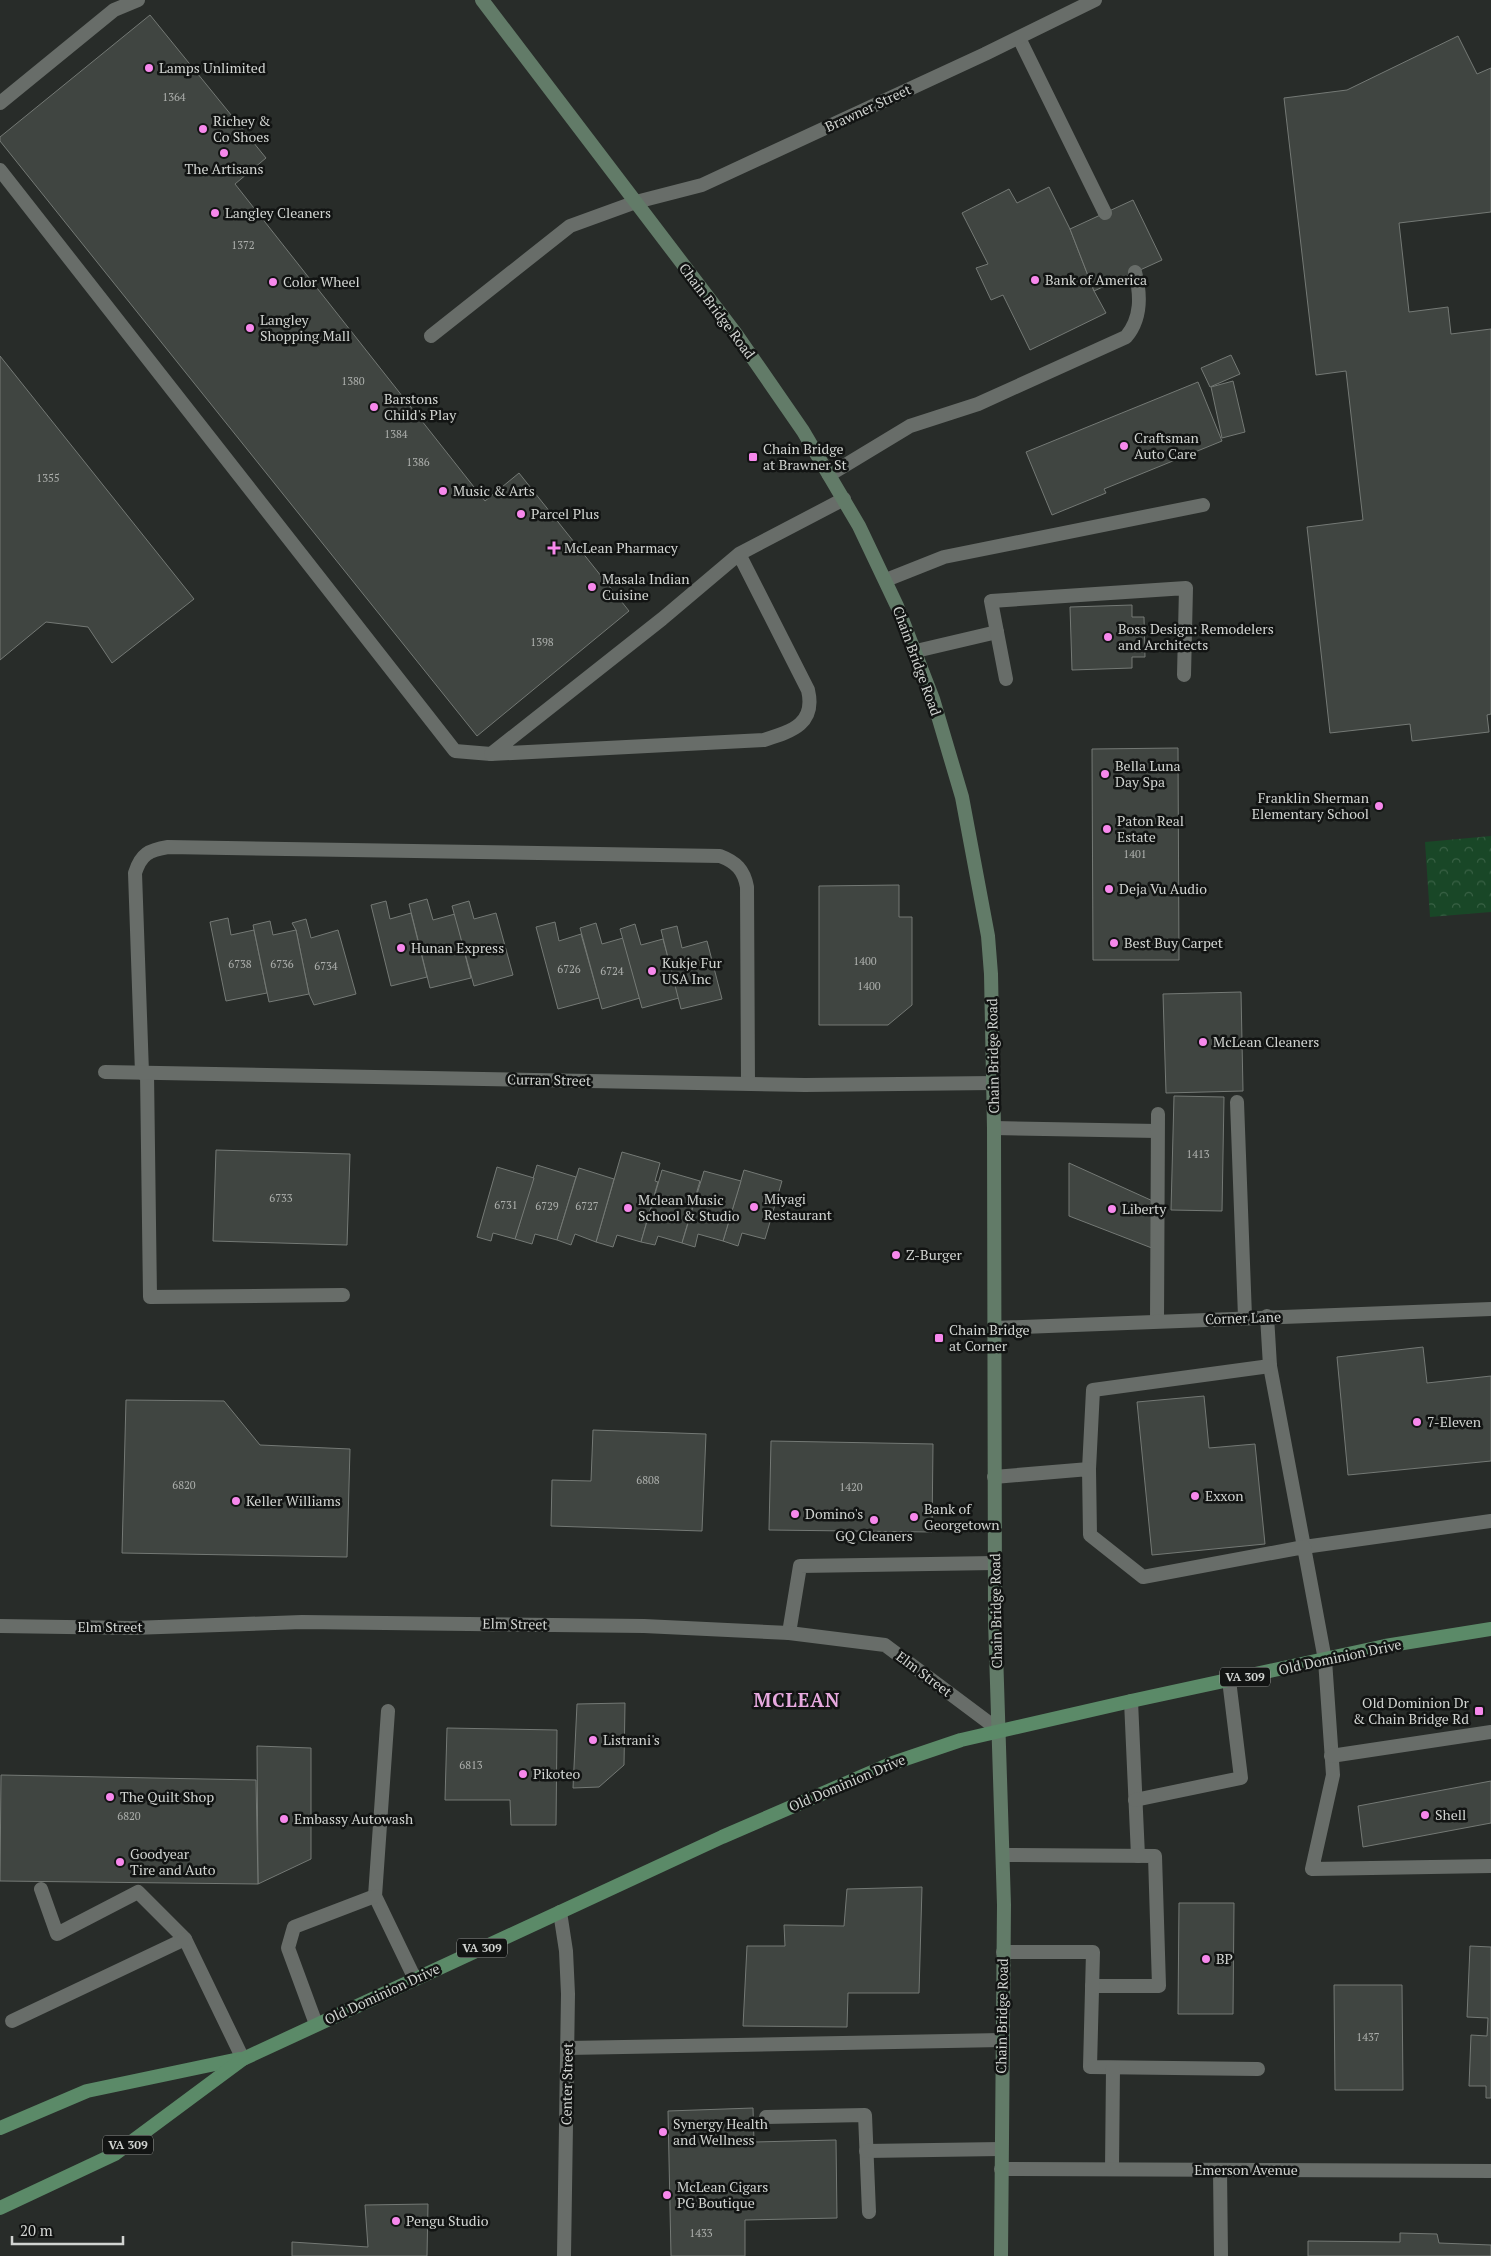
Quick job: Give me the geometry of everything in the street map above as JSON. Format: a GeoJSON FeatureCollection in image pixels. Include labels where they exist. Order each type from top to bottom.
{"type":"FeatureCollection","features":[{"type":"Feature","properties":{"kind":"main road","name":"Chain Bridge Road"},"geometry":{"type":"LineString","coordinates":[[482,0],[636,202],[772,385],[803,430],[844,499],[886,580],[916,651],[933,699],[962,798],[988,936],[992,974],[995,1563],[1003,1855],[1001,2256]]}},
{"type":"Feature","properties":{"kind":"main road","name":"Old Dominion Drive"},"geometry":{"type":"LineString","coordinates":[[0,2208],[115,2154],[242,2059],[852,1779],[928,1750],[1000,1731],[1385,1646],[1491,1629]]}},
{"type":"Feature","properties":{"kind":"main road","name":"Old Dominion Drive"},"geometry":{"type":"LineString","coordinates":[[0,2128],[87,2091],[242,2059]]}},
{"type":"Feature","properties":{"kind":"street"},"geometry":{"type":"LineString","coordinates":[[0,104],[114,10],[138,0]]}},
{"type":"Feature","properties":{"kind":"street","name":"Brawner Street"},"geometry":{"type":"LineString","coordinates":[[431,336],[570,226],[636,202],[702,185],[1019,38],[1095,0]]}},
{"type":"Feature","properties":{"kind":"street"},"geometry":{"type":"LineString","coordinates":[[1019,38],[1105,213]]}},
{"type":"Feature","properties":{"kind":"street"},"geometry":{"type":"LineString","coordinates":[[0,170],[455,751],[491,754],[764,740],[796,728],[808,715],[810,707],[808,690],[739,554]]}},
{"type":"Feature","properties":{"kind":"street"},"geometry":{"type":"LineString","coordinates":[[829,475],[910,426],[978,404],[1126,337],[1134,328],[1139,313],[1139,297],[1135,272]]}},
{"type":"Feature","properties":{"kind":"street"},"geometry":{"type":"LineString","coordinates":[[491,754],[662,620],[739,554],[844,499]]}},
{"type":"Feature","properties":{"kind":"street"},"geometry":{"type":"LineString","coordinates":[[886,580],[944,557],[1203,505]]}},
{"type":"Feature","properties":{"kind":"street"},"geometry":{"type":"LineString","coordinates":[[1006,678],[991,602],[1186,588],[1184,675]]}},
{"type":"Feature","properties":{"kind":"street"},"geometry":{"type":"LineString","coordinates":[[916,651],[997,632]]}},
{"type":"Feature","properties":{"kind":"street"},"geometry":{"type":"LineString","coordinates":[[342,1295],[150,1297],[145,1073],[135,873],[139,862],[154,849],[168,847],[720,856],[732,860],[745,876],[747,887],[748,1083]]}},
{"type":"Feature","properties":{"kind":"street","name":"Curran Street"},"geometry":{"type":"LineString","coordinates":[[105,1072],[814,1085],[994,1083]]}},
{"type":"Feature","properties":{"kind":"street"},"geometry":{"type":"LineString","coordinates":[[1237,1102],[1245,1317]]}},
{"type":"Feature","properties":{"kind":"street"},"geometry":{"type":"LineString","coordinates":[[1157,1321],[1158,1114]]}},
{"type":"Feature","properties":{"kind":"street"},"geometry":{"type":"LineString","coordinates":[[994,1128],[1157,1131]]}},
{"type":"Feature","properties":{"kind":"street","name":"Corner Lane"},"geometry":{"type":"LineString","coordinates":[[995,1328],[1267,1316],[1491,1309]]}},
{"type":"Feature","properties":{"kind":"street"},"geometry":{"type":"LineString","coordinates":[[1267,1316],[1270,1366],[1325,1660],[1333,1775],[1312,1869],[1491,1866]]}},
{"type":"Feature","properties":{"kind":"street"},"geometry":{"type":"LineString","coordinates":[[1270,1366],[1093,1390],[1089,1470],[1090,1535],[1143,1577],[1304,1547],[1491,1521]]}},
{"type":"Feature","properties":{"kind":"street"},"geometry":{"type":"LineString","coordinates":[[994,1477],[1089,1470]]}},
{"type":"Feature","properties":{"kind":"street"},"geometry":{"type":"LineString","coordinates":[[789,1633],[800,1566],[995,1563]]}},
{"type":"Feature","properties":{"kind":"street","name":"Elm Street"},"geometry":{"type":"LineString","coordinates":[[0,1626],[132,1628],[302,1622],[669,1626],[789,1633],[885,1645],[1000,1731]]}},
{"type":"Feature","properties":{"kind":"street"},"geometry":{"type":"LineString","coordinates":[[1136,1800],[1241,1778],[1229,1680]]}},
{"type":"Feature","properties":{"kind":"street"},"geometry":{"type":"LineString","coordinates":[[1131,1701],[1138,1856]]}},
{"type":"Feature","properties":{"kind":"street"},"geometry":{"type":"LineString","coordinates":[[388,1711],[375,1896],[415,1979]]}},
{"type":"Feature","properties":{"kind":"street"},"geometry":{"type":"LineString","coordinates":[[1332,1756],[1491,1732]]}},
{"type":"Feature","properties":{"kind":"street"},"geometry":{"type":"LineString","coordinates":[[1003,1855],[1155,1856],[1159,1986],[1092,1986]]}},
{"type":"Feature","properties":{"kind":"street"},"geometry":{"type":"LineString","coordinates":[[41,1890],[58,1934],[138,1892],[185,1939],[242,2059]]}},
{"type":"Feature","properties":{"kind":"street"},"geometry":{"type":"LineString","coordinates":[[316,2024],[288,1948],[294,1927],[375,1896]]}},
{"type":"Feature","properties":{"kind":"street","name":"Center Street"},"geometry":{"type":"LineString","coordinates":[[560,1912],[568,1974],[564,2256]]}},
{"type":"Feature","properties":{"kind":"street"},"geometry":{"type":"LineString","coordinates":[[12,2021],[185,1939]]}},
{"type":"Feature","properties":{"kind":"street"},"geometry":{"type":"LineString","coordinates":[[1003,1952],[1093,1952],[1090,2067],[1258,2069]]}},
{"type":"Feature","properties":{"kind":"street"},"geometry":{"type":"LineString","coordinates":[[567,2048],[1002,2040]]}},
{"type":"Feature","properties":{"kind":"street"},"geometry":{"type":"LineString","coordinates":[[1112,2169],[1113,2068]]}},
{"type":"Feature","properties":{"kind":"street"},"geometry":{"type":"LineString","coordinates":[[766,2117],[865,2115],[868,2212]]}},
{"type":"Feature","properties":{"kind":"street"},"geometry":{"type":"LineString","coordinates":[[866,2151],[1001,2149]]}},
{"type":"Feature","properties":{"kind":"street","name":"Emerson Avenue"},"geometry":{"type":"LineString","coordinates":[[1001,2169],[1491,2171]]}},
{"type":"Feature","properties":{"kind":"street"},"geometry":{"type":"LineString","coordinates":[[1220,2170],[1221,2256]]}},
{"type":"Feature","properties":{"kind":"green space"},"geometry":{"type":"Polygon","coordinates":[[[1491,836],[1491,912],[1430,917],[1425,842],[1491,836]]]}},
{"type":"Feature","properties":{"kind":"building","name":"Langley Shopping Mall"},"geometry":{"type":"Polygon","coordinates":[[[150,15],[266,158],[235,184],[485,501],[519,473],[629,611],[477,736],[0,141],[0,137],[150,15]]]}},
{"type":"Feature","properties":{"kind":"building"},"geometry":{"type":"Polygon","coordinates":[[[1458,36],[1477,74],[1491,68],[1491,212],[1399,223],[1409,312],[1448,307],[1451,334],[1491,329],[1491,714],[1487,715],[1489,732],[1412,741],[1410,724],[1330,733],[1307,527],[1363,520],[1346,371],[1316,375],[1284,98],[1347,90],[1458,36]]]}},
{"type":"Feature","properties":{"kind":"building","name":"Bank of America"},"geometry":{"type":"Polygon","coordinates":[[[1049,187],[1070,229],[1094,291],[1106,313],[1030,350],[1003,295],[991,300],[976,268],[988,264],[962,213],[1009,189],[1017,203],[1049,187]]]}},
{"type":"Feature","properties":{"kind":"building"},"geometry":{"type":"Polygon","coordinates":[[[1133,200],[1162,260],[1094,291],[1070,229],[1133,200]]]}},
{"type":"Feature","properties":{"kind":"building"},"geometry":{"type":"Polygon","coordinates":[[[1231,355],[1240,374],[1210,387],[1201,368],[1231,355]]]}},
{"type":"Feature","properties":{"kind":"building"},"geometry":{"type":"Polygon","coordinates":[[[0,356],[194,599],[112,663],[88,627],[46,622],[0,660],[0,356]]]}},
{"type":"Feature","properties":{"kind":"building"},"geometry":{"type":"Polygon","coordinates":[[[1233,381],[1245,432],[1222,438],[1211,387],[1233,381]]]}},
{"type":"Feature","properties":{"kind":"building","name":"Craftsman Auto Care"},"geometry":{"type":"Polygon","coordinates":[[[1198,382],[1222,441],[1104,489],[1106,493],[1052,515],[1026,452],[1198,382]]]}},
{"type":"Feature","properties":{"kind":"building","name":"Boss Design: Remodelers and Architects"},"geometry":{"type":"Polygon","coordinates":[[[1132,605],[1132,617],[1144,617],[1145,657],[1132,657],[1132,668],[1072,670],[1070,607],[1132,605]]]}},
{"type":"Feature","properties":{"kind":"building"},"geometry":{"type":"Polygon","coordinates":[[[1178,748],[1179,960],[1093,960],[1092,749],[1178,748]]]}},
{"type":"Feature","properties":{"kind":"building"},"geometry":{"type":"Polygon","coordinates":[[[899,885],[899,917],[912,917],[912,1005],[888,1025],[819,1025],[819,886],[899,885]]]}},
{"type":"Feature","properties":{"kind":"building"},"geometry":{"type":"Polygon","coordinates":[[[427,899],[433,920],[455,914],[471,978],[430,988],[409,904],[427,899]]]}},
{"type":"Feature","properties":{"kind":"building","name":"Hunan Express"},"geometry":{"type":"Polygon","coordinates":[[[386,901],[390,919],[411,913],[427,977],[391,986],[371,905],[386,901]]]}},
{"type":"Feature","properties":{"kind":"building"},"geometry":{"type":"Polygon","coordinates":[[[469,901],[474,919],[496,913],[513,975],[474,986],[452,906],[469,901]]]}},
{"type":"Feature","properties":{"kind":"building"},"geometry":{"type":"Polygon","coordinates":[[[228,918],[231,935],[254,930],[267,993],[226,1001],[210,922],[228,918]]]}},
{"type":"Feature","properties":{"kind":"building"},"geometry":{"type":"Polygon","coordinates":[[[306,919],[311,938],[338,930],[356,994],[314,1005],[309,994],[296,930],[292,923],[306,919]]]}},
{"type":"Feature","properties":{"kind":"building"},"geometry":{"type":"Polygon","coordinates":[[[270,921],[273,935],[296,930],[309,994],[269,1002],[253,925],[270,921]]]}},
{"type":"Feature","properties":{"kind":"building"},"geometry":{"type":"Polygon","coordinates":[[[555,922],[559,941],[581,934],[599,998],[558,1009],[536,927],[555,922]]]}},
{"type":"Feature","properties":{"kind":"building"},"geometry":{"type":"Polygon","coordinates":[[[596,923],[602,944],[623,938],[640,998],[602,1009],[580,928],[596,923]]]}},
{"type":"Feature","properties":{"kind":"building","name":"Kukje Fur USA Inc"},"geometry":{"type":"Polygon","coordinates":[[[635,924],[641,945],[663,939],[679,998],[642,1008],[620,929],[635,924]]]}},
{"type":"Feature","properties":{"kind":"building"},"geometry":{"type":"Polygon","coordinates":[[[677,926],[682,948],[707,941],[722,999],[681,1009],[661,930],[677,926]]]}},
{"type":"Feature","properties":{"kind":"building","name":"McLean Cleaners"},"geometry":{"type":"Polygon","coordinates":[[[1241,992],[1243,1091],[1166,1093],[1163,994],[1241,992]]]}},
{"type":"Feature","properties":{"kind":"building"},"geometry":{"type":"Polygon","coordinates":[[[1174,1096],[1224,1097],[1222,1211],[1171,1210],[1174,1096]]]}},
{"type":"Feature","properties":{"kind":"building"},"geometry":{"type":"Polygon","coordinates":[[[216,1150],[350,1154],[347,1245],[213,1241],[216,1150]]]}},
{"type":"Feature","properties":{"kind":"building","name":"Mclean Music School & Studio"},"geometry":{"type":"Polygon","coordinates":[[[622,1152],[660,1163],[655,1181],[658,1182],[641,1242],[617,1235],[613,1247],[596,1242],[622,1152]]]}},
{"type":"Feature","properties":{"kind":"building","name":"Liberty"},"geometry":{"type":"Polygon","coordinates":[[[1069,1163],[1155,1202],[1157,1250],[1069,1216],[1069,1163]]]}},
{"type":"Feature","properties":{"kind":"building"},"geometry":{"type":"Polygon","coordinates":[[[537,1165],[576,1177],[557,1240],[535,1234],[532,1244],[515,1239],[537,1165]]]}},
{"type":"Feature","properties":{"kind":"building"},"geometry":{"type":"Polygon","coordinates":[[[497,1167],[534,1178],[515,1239],[493,1233],[491,1241],[477,1237],[497,1167]]]}},
{"type":"Feature","properties":{"kind":"building"},"geometry":{"type":"Polygon","coordinates":[[[579,1168],[614,1179],[596,1242],[575,1234],[571,1245],[557,1240],[579,1168]]]}},
{"type":"Feature","properties":{"kind":"building"},"geometry":{"type":"Polygon","coordinates":[[[662,1170],[700,1181],[682,1243],[658,1236],[655,1245],[641,1242],[662,1170]]]}},
{"type":"Feature","properties":{"kind":"building","name":"Miyagi Restaurant"},"geometry":{"type":"Polygon","coordinates":[[[744,1170],[782,1181],[765,1239],[742,1233],[738,1246],[723,1241],[744,1170]]]}},
{"type":"Feature","properties":{"kind":"building"},"geometry":{"type":"Polygon","coordinates":[[[704,1171],[741,1181],[723,1241],[698,1234],[695,1247],[682,1243],[704,1171]]]}},
{"type":"Feature","properties":{"kind":"building","name":"7-Eleven"},"geometry":{"type":"Polygon","coordinates":[[[1423,1347],[1427,1383],[1491,1376],[1491,1461],[1348,1475],[1337,1357],[1423,1347]]]}},
{"type":"Feature","properties":{"kind":"building"},"geometry":{"type":"Polygon","coordinates":[[[1204,1396],[1209,1448],[1255,1444],[1265,1544],[1152,1555],[1137,1402],[1204,1396]]]}},
{"type":"Feature","properties":{"kind":"building","name":"Keller Williams"},"geometry":{"type":"Polygon","coordinates":[[[126,1400],[224,1401],[260,1445],[350,1449],[347,1557],[122,1553],[126,1400]]]}},
{"type":"Feature","properties":{"kind":"building"},"geometry":{"type":"Polygon","coordinates":[[[593,1430],[706,1434],[702,1531],[551,1526],[552,1480],[591,1481],[593,1430]]]}},
{"type":"Feature","properties":{"kind":"building"},"geometry":{"type":"Polygon","coordinates":[[[771,1441],[933,1444],[932,1532],[769,1530],[771,1441]]]}},
{"type":"Feature","properties":{"kind":"building"},"geometry":{"type":"Polygon","coordinates":[[[625,1703],[624,1765],[599,1787],[573,1788],[577,1704],[625,1703]]]}},
{"type":"Feature","properties":{"kind":"building"},"geometry":{"type":"Polygon","coordinates":[[[447,1728],[557,1730],[556,1825],[511,1825],[510,1800],[445,1800],[447,1728]]]}},
{"type":"Feature","properties":{"kind":"building","name":"Embassy Autowash"},"geometry":{"type":"Polygon","coordinates":[[[257,1746],[311,1748],[311,1859],[258,1884],[257,1746]]]}},
{"type":"Feature","properties":{"kind":"building"},"geometry":{"type":"Polygon","coordinates":[[[1,1775],[256,1780],[258,1884],[0,1881],[1,1775]]]}},
{"type":"Feature","properties":{"kind":"building","name":"Shell"},"geometry":{"type":"Polygon","coordinates":[[[1491,1781],[1491,1823],[1363,1847],[1358,1806],[1491,1781]]]}},
{"type":"Feature","properties":{"kind":"building"},"geometry":{"type":"Polygon","coordinates":[[[922,1887],[919,1993],[848,1993],[847,2027],[743,2026],[747,1946],[785,1946],[784,1925],[844,1926],[847,1889],[922,1887]]]}},
{"type":"Feature","properties":{"kind":"building","name":"BP"},"geometry":{"type":"Polygon","coordinates":[[[1179,1903],[1234,1903],[1233,2014],[1178,2014],[1179,1903]]]}},
{"type":"Feature","properties":{"kind":"building"},"geometry":{"type":"Polygon","coordinates":[[[1470,1946],[1491,1947],[1491,2098],[1486,2098],[1486,2086],[1469,2086],[1471,2035],[1487,2036],[1488,2018],[1467,2017],[1470,1946]]]}},
{"type":"Feature","properties":{"kind":"building"},"geometry":{"type":"Polygon","coordinates":[[[1334,1985],[1402,1985],[1403,2090],[1335,2090],[1334,1985]]]}},
{"type":"Feature","properties":{"kind":"building"},"geometry":{"type":"Polygon","coordinates":[[[753,2108],[754,2142],[836,2140],[837,2218],[745,2220],[745,2256],[671,2256],[668,2111],[753,2108]]]}},
{"type":"Feature","properties":{"kind":"building"},"geometry":{"type":"Polygon","coordinates":[[[428,2204],[427,2256],[292,2256],[292,2242],[368,2247],[365,2205],[428,2204]]]}},
{"type":"Feature","properties":{"kind":"building"},"geometry":{"type":"Polygon","coordinates":[[[1400,2233],[1437,2234],[1439,2243],[1491,2245],[1491,2256],[1308,2256],[1308,2241],[1400,2242],[1400,2233]]]}},
{"type":"Feature","properties":{"kind":"place","name":"Lamps Unlimited"},"geometry":{"type":"Point","coordinates":[149,68]}},
{"type":"Feature","properties":{"kind":"place","name":"Richey & Co Shoes"},"geometry":{"type":"Point","coordinates":[203,129]}},
{"type":"Feature","properties":{"kind":"place","name":"The Artisans"},"geometry":{"type":"Point","coordinates":[224,153]}},
{"type":"Feature","properties":{"kind":"place","name":"Langley Cleaners"},"geometry":{"type":"Point","coordinates":[215,213]}},
{"type":"Feature","properties":{"kind":"place","name":"Bank of America"},"geometry":{"type":"Point","coordinates":[1035,280]}},
{"type":"Feature","properties":{"kind":"place","name":"Color Wheel"},"geometry":{"type":"Point","coordinates":[273,282]}},
{"type":"Feature","properties":{"kind":"place","name":"Langley Shopping Mall"},"geometry":{"type":"Point","coordinates":[250,328]}},
{"type":"Feature","properties":{"kind":"place","name":"Barstons Child's Play"},"geometry":{"type":"Point","coordinates":[374,407]}},
{"type":"Feature","properties":{"kind":"place","name":"Craftsman Auto Care"},"geometry":{"type":"Point","coordinates":[1124,446]}},
{"type":"Feature","properties":{"kind":"place","name":"Chain Bridge at Brawner St"},"geometry":{"type":"Point","coordinates":[753,457]}},
{"type":"Feature","properties":{"kind":"place","name":"Music & Arts"},"geometry":{"type":"Point","coordinates":[443,491]}},
{"type":"Feature","properties":{"kind":"place","name":"Parcel Plus"},"geometry":{"type":"Point","coordinates":[521,514]}},
{"type":"Feature","properties":{"kind":"place","name":"McLean Pharmacy"},"geometry":{"type":"Point","coordinates":[554,548]}},
{"type":"Feature","properties":{"kind":"place","name":"Masala Indian Cuisine"},"geometry":{"type":"Point","coordinates":[592,587]}},
{"type":"Feature","properties":{"kind":"place","name":"Boss Design: Remodelers and Architects"},"geometry":{"type":"Point","coordinates":[1108,637]}},
{"type":"Feature","properties":{"kind":"place","name":"Bella Luna Day Spa"},"geometry":{"type":"Point","coordinates":[1105,774]}},
{"type":"Feature","properties":{"kind":"place","name":"Franklin Sherman Elementary School"},"geometry":{"type":"Point","coordinates":[1379,806]}},
{"type":"Feature","properties":{"kind":"place","name":"Paton Real Estate"},"geometry":{"type":"Point","coordinates":[1107,829]}},
{"type":"Feature","properties":{"kind":"place","name":"Deja Vu Audio"},"geometry":{"type":"Point","coordinates":[1109,889]}},
{"type":"Feature","properties":{"kind":"place","name":"Best Buy Carpet"},"geometry":{"type":"Point","coordinates":[1114,943]}},
{"type":"Feature","properties":{"kind":"place","name":"Hunan Express"},"geometry":{"type":"Point","coordinates":[401,948]}},
{"type":"Feature","properties":{"kind":"place","name":"Kukje Fur USA Inc"},"geometry":{"type":"Point","coordinates":[652,971]}},
{"type":"Feature","properties":{"kind":"place","name":"McLean Cleaners"},"geometry":{"type":"Point","coordinates":[1203,1042]}},
{"type":"Feature","properties":{"kind":"place","name":"Miyagi Restaurant"},"geometry":{"type":"Point","coordinates":[754,1207]}},
{"type":"Feature","properties":{"kind":"place","name":"Mclean Music School & Studio"},"geometry":{"type":"Point","coordinates":[628,1208]}},
{"type":"Feature","properties":{"kind":"place","name":"Liberty"},"geometry":{"type":"Point","coordinates":[1112,1209]}},
{"type":"Feature","properties":{"kind":"place","name":"Z-Burger"},"geometry":{"type":"Point","coordinates":[896,1255]}},
{"type":"Feature","properties":{"kind":"place","name":"Chain Bridge at Corner"},"geometry":{"type":"Point","coordinates":[939,1338]}},
{"type":"Feature","properties":{"kind":"place","name":"7-Eleven"},"geometry":{"type":"Point","coordinates":[1417,1422]}},
{"type":"Feature","properties":{"kind":"place","name":"Exxon"},"geometry":{"type":"Point","coordinates":[1195,1496]}},
{"type":"Feature","properties":{"kind":"place","name":"Keller Williams"},"geometry":{"type":"Point","coordinates":[236,1501]}},
{"type":"Feature","properties":{"kind":"place","name":"Domino's"},"geometry":{"type":"Point","coordinates":[795,1514]}},
{"type":"Feature","properties":{"kind":"place","name":"Bank of Georgetown"},"geometry":{"type":"Point","coordinates":[914,1517]}},
{"type":"Feature","properties":{"kind":"place","name":"GQ Cleaners"},"geometry":{"type":"Point","coordinates":[874,1520]}},
{"type":"Feature","properties":{"kind":"place","name":"Old Dominion Dr & Chain Bridge Rd"},"geometry":{"type":"Point","coordinates":[1479,1711]}},
{"type":"Feature","properties":{"kind":"place","name":"Listrani's"},"geometry":{"type":"Point","coordinates":[593,1740]}},
{"type":"Feature","properties":{"kind":"place","name":"Pikoteo"},"geometry":{"type":"Point","coordinates":[523,1774]}},
{"type":"Feature","properties":{"kind":"place","name":"The Quilt Shop"},"geometry":{"type":"Point","coordinates":[110,1797]}},
{"type":"Feature","properties":{"kind":"place","name":"Shell"},"geometry":{"type":"Point","coordinates":[1425,1815]}},
{"type":"Feature","properties":{"kind":"place","name":"Embassy Autowash"},"geometry":{"type":"Point","coordinates":[284,1819]}},
{"type":"Feature","properties":{"kind":"place","name":"Goodyear Tire and Auto"},"geometry":{"type":"Point","coordinates":[120,1862]}},
{"type":"Feature","properties":{"kind":"place","name":"BP"},"geometry":{"type":"Point","coordinates":[1206,1959]}},
{"type":"Feature","properties":{"kind":"place","name":"Synergy Health and Wellness"},"geometry":{"type":"Point","coordinates":[663,2132]}},
{"type":"Feature","properties":{"kind":"place","name":"McLean Cigars PG Boutique"},"geometry":{"type":"Point","coordinates":[667,2195]}},
{"type":"Feature","properties":{"kind":"place","name":"Pengu Studio"},"geometry":{"type":"Point","coordinates":[396,2221]}},
{"type":"Feature","properties":{"kind":"district","name":"MCLEAN"},"geometry":{"type":"Point","coordinates":[797,1700]}}]}
